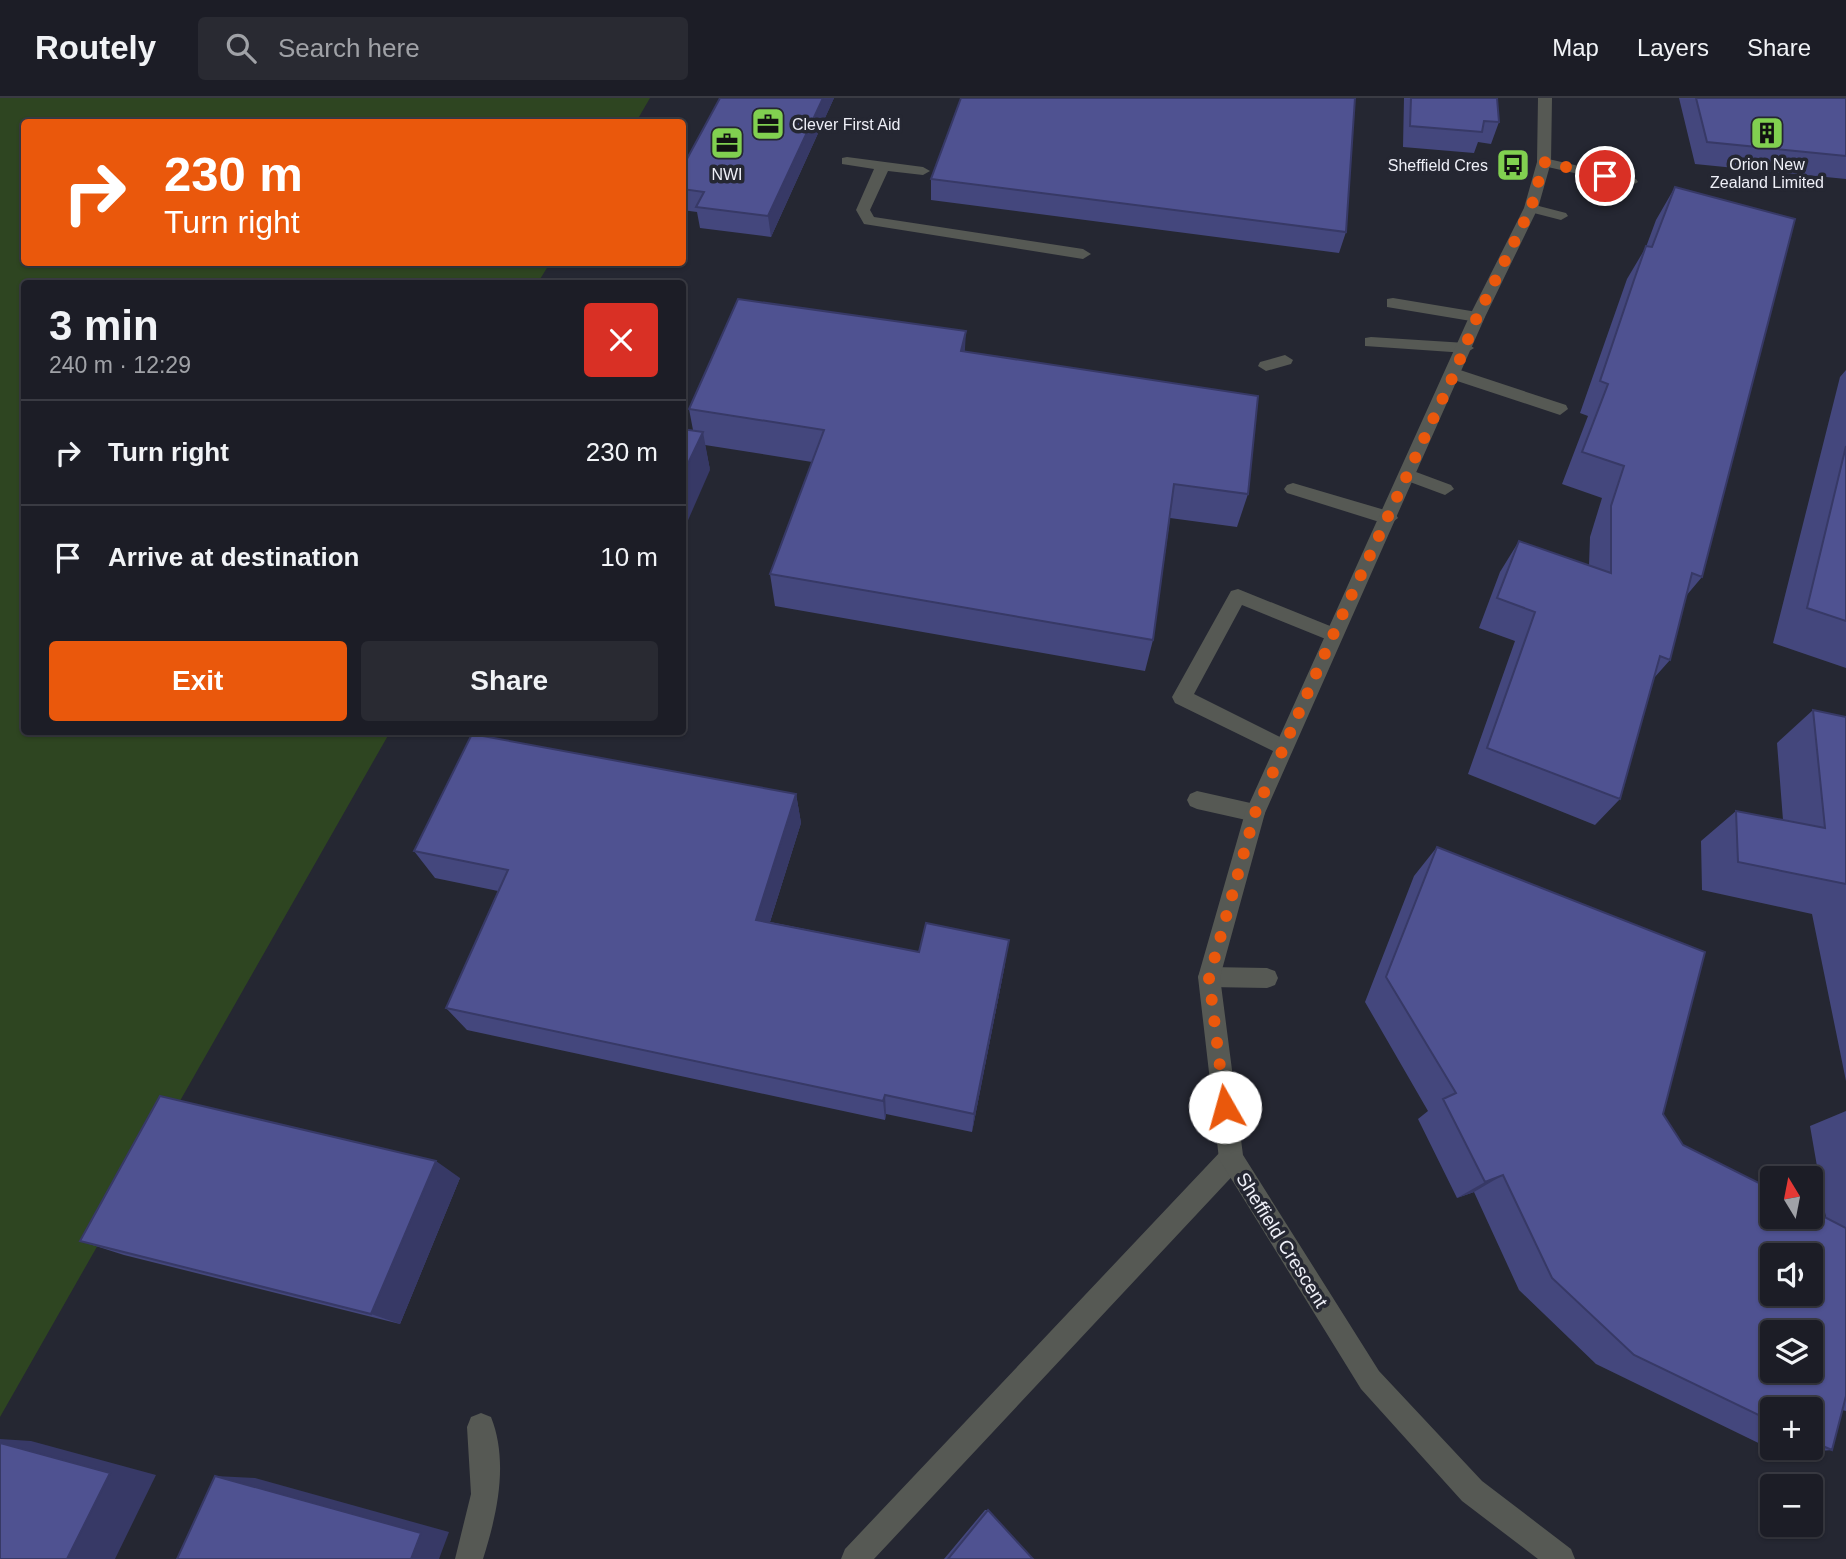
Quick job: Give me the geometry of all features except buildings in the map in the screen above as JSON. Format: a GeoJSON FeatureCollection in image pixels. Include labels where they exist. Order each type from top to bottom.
{"type":"FeatureCollection","features":[{"type":"Feature","properties":{"kind":"street","name":"Sheffield Crescent"},"geometry":{"type":"LineString","coordinates":[[1545,98],[1544,162],[1531,208],[1477,317],[1466,348],[1390,518],[1333,635],[1255,813],[1209,978],[1231,1159],[1370,1380],[1472,1491],[1561,1559]]}},
{"type":"Feature","properties":{"kind":"street"},"geometry":{"type":"LineString","coordinates":[[847,160],[923,171]]}},
{"type":"Feature","properties":{"kind":"street"},"geometry":{"type":"LineString","coordinates":[[1544,162],[1631,182]]}},
{"type":"Feature","properties":{"kind":"street"},"geometry":{"type":"LineString","coordinates":[[883,165],[863,210],[869,221],[1083,254]]}},
{"type":"Feature","properties":{"kind":"street"},"geometry":{"type":"LineString","coordinates":[[1531,208],[1561,216]]}},
{"type":"Feature","properties":{"kind":"street"},"geometry":{"type":"LineString","coordinates":[[1393,303],[1477,317]]}},
{"type":"Feature","properties":{"kind":"street"},"geometry":{"type":"LineString","coordinates":[[1371,342],[1466,348]]}},
{"type":"Feature","properties":{"kind":"street"},"geometry":{"type":"LineString","coordinates":[[1266,366],[1285,360]]}},
{"type":"Feature","properties":{"kind":"street"},"geometry":{"type":"LineString","coordinates":[[1454,374],[1560,409]]}},
{"type":"Feature","properties":{"kind":"street"},"geometry":{"type":"LineString","coordinates":[[1408,475],[1445,489]]}},
{"type":"Feature","properties":{"kind":"street"},"geometry":{"type":"LineString","coordinates":[[1293,489],[1390,518]]}},
{"type":"Feature","properties":{"kind":"street"},"geometry":{"type":"LineString","coordinates":[[1283,748],[1182,697],[1238,596],[1333,635]]}},
{"type":"Feature","properties":{"kind":"street"},"geometry":{"type":"LineString","coordinates":[[1197,800],[1255,813]]}},
{"type":"Feature","properties":{"kind":"street"},"geometry":{"type":"LineString","coordinates":[[1209,978],[1267,978]]}},
{"type":"Feature","properties":{"kind":"street"},"geometry":{"type":"LineString","coordinates":[[855,1559],[1231,1159]]}},
{"type":"Feature","properties":{"kind":"street"},"geometry":{"type":"LineString","coordinates":[[469,1559],[485,1512],[488,1472],[481,1427]]}},
{"type":"Feature","properties":{"kind":"green space"},"geometry":{"type":"Polygon","coordinates":[[[0,98],[650,98],[638,119],[21,119],[21,266],[548,266],[539,280],[21,280],[21,735],[388,735],[0,1417],[0,98]]]}},
{"type":"Feature","properties":{"kind":"place","name":"Clever First Aid"},"geometry":{"type":"Point","coordinates":[768,124]}},
{"type":"Feature","properties":{"kind":"place","name":"Orion New Zealand Limited"},"geometry":{"type":"Point","coordinates":[1767,133]}},
{"type":"Feature","properties":{"kind":"place","name":"NWI"},"geometry":{"type":"Point","coordinates":[727,143]}},
{"type":"Feature","properties":{"kind":"place","name":"Sheffield Cres"},"geometry":{"type":"Point","coordinates":[1513,165]}},
{"type":"Feature","properties":{"kind":"route"},"geometry":{"type":"LineString","coordinates":[[1225,1107],[1209,978],[1255,813],[1333,635],[1390,518],[1466,348],[1477,317],[1531,208],[1544,162],[1605,176]]}}]}
